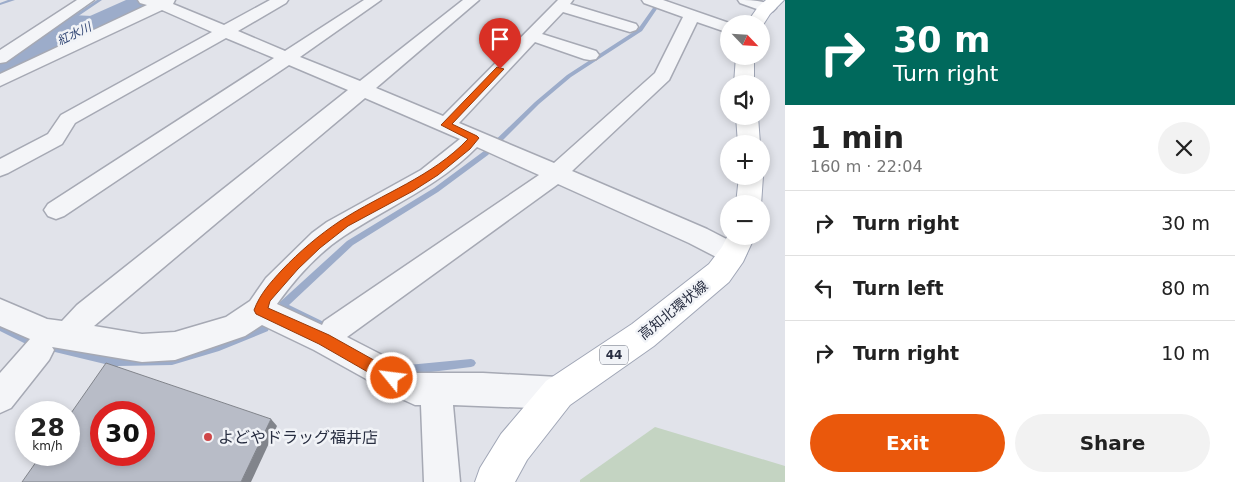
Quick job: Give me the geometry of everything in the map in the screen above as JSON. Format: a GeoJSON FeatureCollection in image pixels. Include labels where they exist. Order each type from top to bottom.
{"type":"FeatureCollection","features":[{"type":"Feature","properties":{"kind":"main road"},"geometry":{"type":"LineString","coordinates":[[763,15],[772,4]]}},
{"type":"Feature","properties":{"kind":"main road","name":"高知北環状線"},"geometry":{"type":"LineString","coordinates":[[494,482],[514,446],[558,393],[643,335],[719,273],[737,245]]}},
{"type":"Feature","properties":{"kind":"street"},"geometry":{"type":"LineString","coordinates":[[0,58],[87,0]]}},
{"type":"Feature","properties":{"kind":"street"},"geometry":{"type":"LineString","coordinates":[[0,168],[55,139],[68,120],[281,0]]}},
{"type":"Feature","properties":{"kind":"street"},"geometry":{"type":"LineString","coordinates":[[56,210],[374,0]]}},
{"type":"Feature","properties":{"kind":"street"},"geometry":{"type":"LineString","coordinates":[[69,335],[87,314],[472,0]]}},
{"type":"Feature","properties":{"kind":"street"},"geometry":{"type":"LineString","coordinates":[[650,0],[720,25]]}},
{"type":"Feature","properties":{"kind":"street"},"geometry":{"type":"LineString","coordinates":[[745,0],[772,4]]}},
{"type":"Feature","properties":{"kind":"street"},"geometry":{"type":"LineString","coordinates":[[0,81],[158,2],[446,125],[698,236],[720,241]]}},
{"type":"Feature","properties":{"kind":"street"},"geometry":{"type":"LineString","coordinates":[[446,125],[563,3],[630,27]]}},
{"type":"Feature","properties":{"kind":"street"},"geometry":{"type":"LineString","coordinates":[[334,330],[556,174],[663,76],[692,15]]}},
{"type":"Feature","properties":{"kind":"street"},"geometry":{"type":"LineString","coordinates":[[532,36],[590,55]]}},
{"type":"Feature","properties":{"kind":"street"},"geometry":{"type":"LineString","coordinates":[[0,312],[45,332],[142,348],[175,346],[195,341],[235,327],[260,310],[265,298],[294,266],[316,245],[344,223],[409,188],[485,143]]}},
{"type":"Feature","properties":{"kind":"street"},"geometry":{"type":"LineString","coordinates":[[260,310],[324,340],[409,387],[558,393]]}},
{"type":"Feature","properties":{"kind":"street"},"geometry":{"type":"LineString","coordinates":[[0,397],[39,350]]}},
{"type":"Feature","properties":{"kind":"street"},"geometry":{"type":"LineString","coordinates":[[436,389],[442,482]]}},
{"type":"Feature","properties":{"kind":"green space"},"geometry":{"type":"Polygon","coordinates":[[[655,427],[785,466],[785,482],[580,482],[580,480],[655,427]]]}},
{"type":"Feature","properties":{"kind":"water"},"geometry":{"type":"Polygon","coordinates":[[[125,2],[140,6],[140,9],[0,75],[0,61],[72,15],[92,16],[125,2]]]}},
{"type":"Feature","properties":{"kind":"building","name":"よどやドラッグ福井店"},"geometry":{"type":"Polygon","coordinates":[[[106,363],[271,419],[241,482],[22,482],[33,466],[80,466],[79,401],[106,363]]]}},
{"type":"Feature","properties":{"kind":"waterway"},"geometry":{"type":"LineString","coordinates":[[0,4],[13,0]]}},
{"type":"Feature","properties":{"kind":"waterway"},"geometry":{"type":"LineString","coordinates":[[69,20],[100,0]]}},
{"type":"Feature","properties":{"kind":"waterway","name":"紅水川"},"geometry":{"type":"LineString","coordinates":[[0,68],[148,0]]}},
{"type":"Feature","properties":{"kind":"waterway"},"geometry":{"type":"LineString","coordinates":[[283,305],[350,243],[436,190],[486,153],[537,103],[569,76],[640,30],[657,6]]}},
{"type":"Feature","properties":{"kind":"waterway"},"geometry":{"type":"LineString","coordinates":[[290,308],[323,326]]}},
{"type":"Feature","properties":{"kind":"waterway"},"geometry":{"type":"LineString","coordinates":[[0,327],[30,342],[116,362]]}},
{"type":"Feature","properties":{"kind":"waterway"},"geometry":{"type":"LineString","coordinates":[[116,362],[172,361],[219,347],[265,328]]}},
{"type":"Feature","properties":{"kind":"waterway"},"geometry":{"type":"LineString","coordinates":[[108,373],[116,362]]}},
{"type":"Feature","properties":{"kind":"waterway"},"geometry":{"type":"LineString","coordinates":[[402,367],[407,370],[471,363]]}},
{"type":"Feature","properties":{"kind":"place","name":"よどやドラッグ福井店"},"geometry":{"type":"Point","coordinates":[208,437]}},
{"type":"Feature","properties":{"kind":"route"},"geometry":{"type":"LineString","coordinates":[[392,378],[324,340],[260,310],[265,298],[294,266],[332,232],[344,223],[409,188],[434,172],[474,138],[446,125],[500,69]]}}]}
